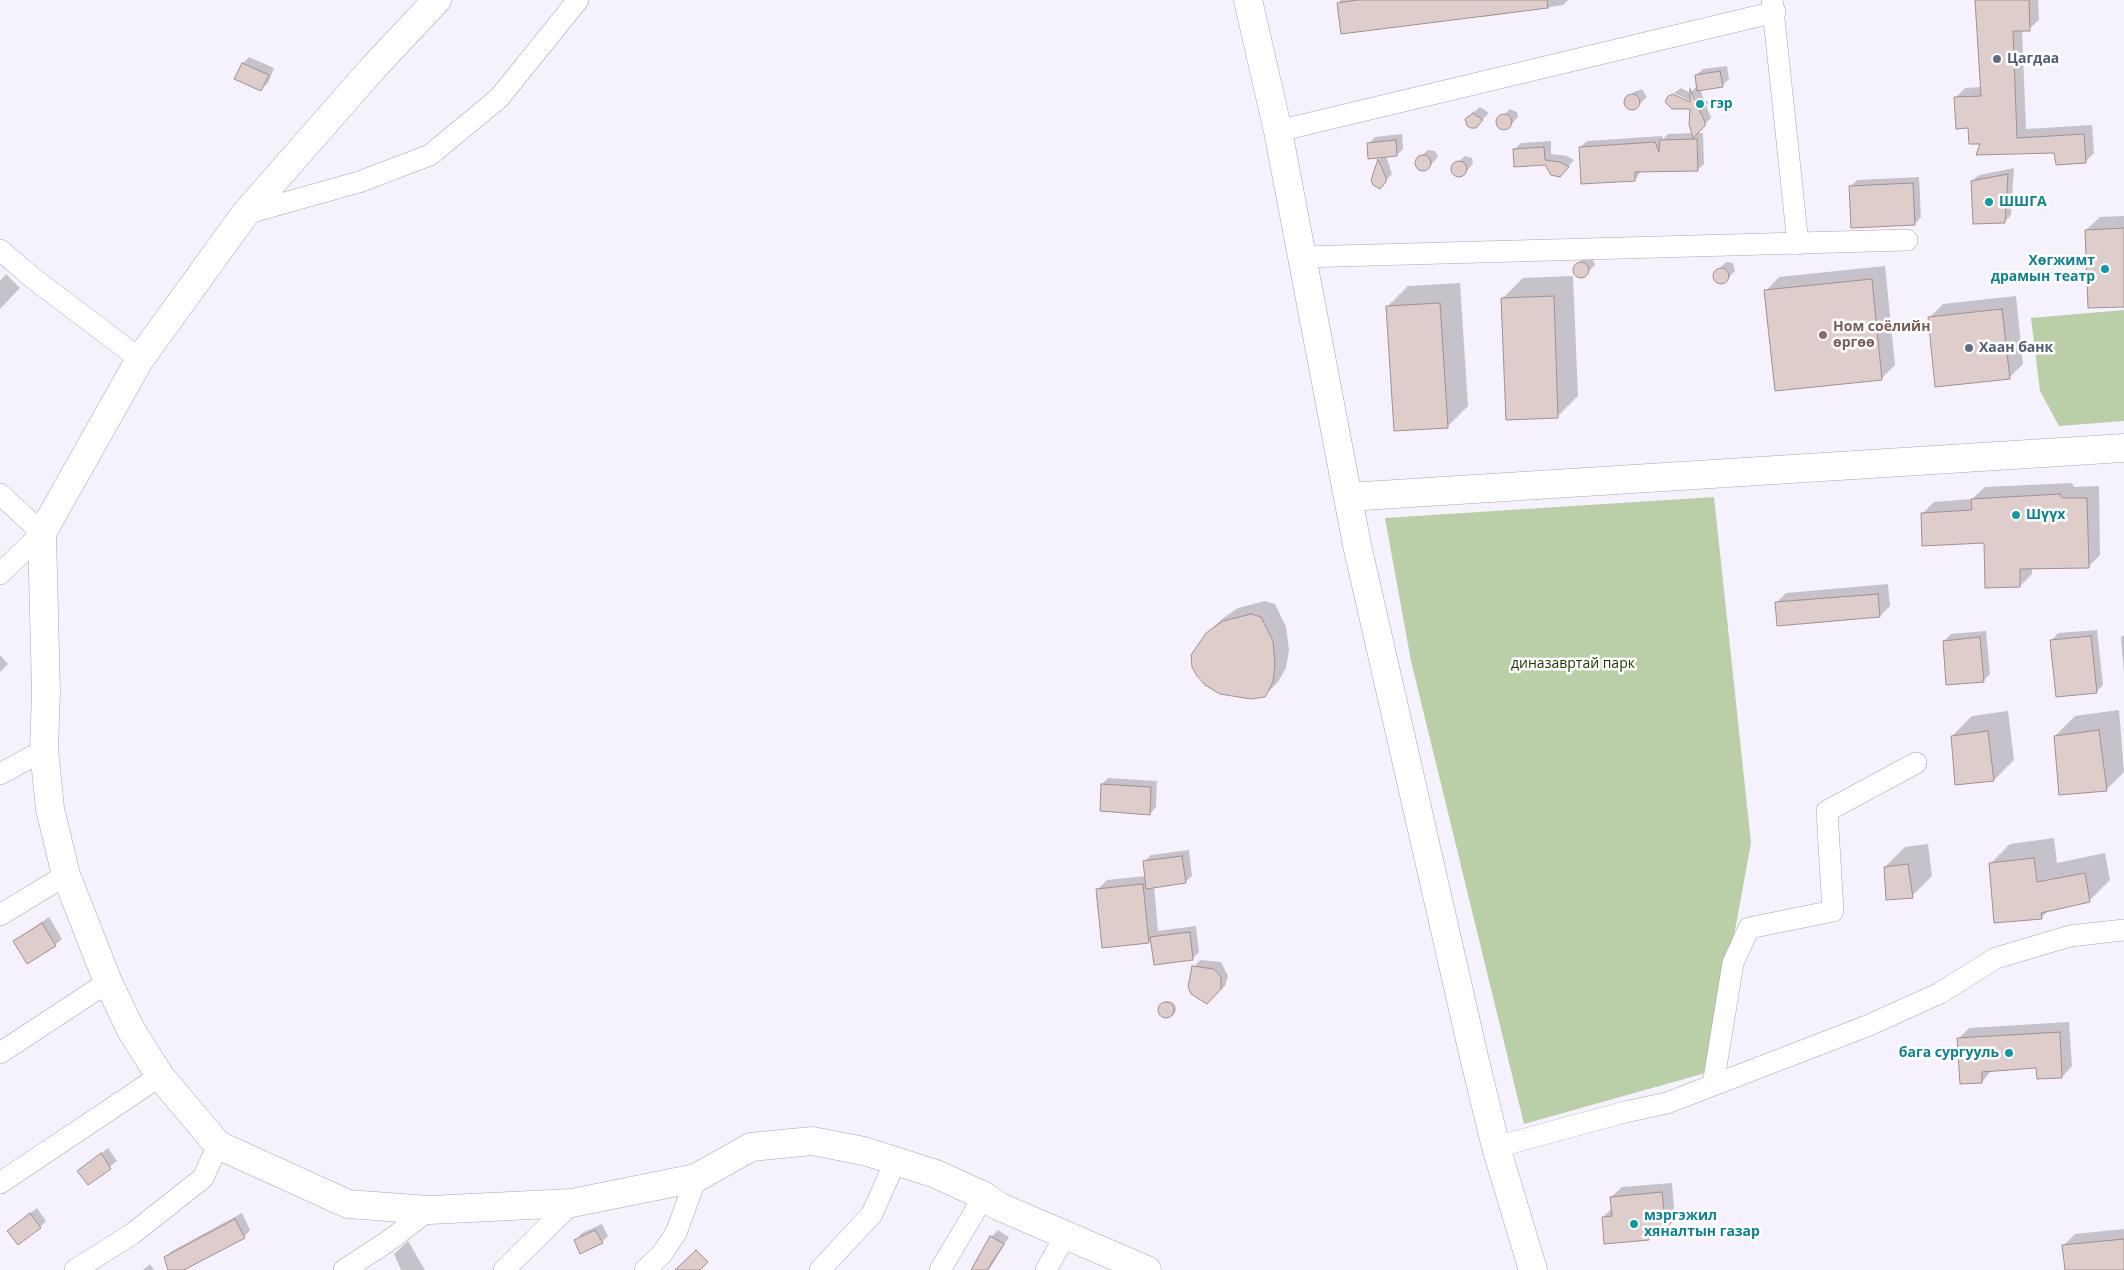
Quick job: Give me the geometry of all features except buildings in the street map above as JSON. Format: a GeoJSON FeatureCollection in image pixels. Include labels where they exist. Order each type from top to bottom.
{"type":"FeatureCollection","features":[{"type":"Feature","properties":{"kind":"street"},"geometry":{"type":"LineString","coordinates":[[0,574],[42,533],[140,359],[245,214],[373,68],[437,0]]}},
{"type":"Feature","properties":{"kind":"street"},"geometry":{"type":"LineString","coordinates":[[245,214],[359,182],[430,155],[499,98],[578,0]]}},
{"type":"Feature","properties":{"kind":"street"},"geometry":{"type":"LineString","coordinates":[[1248,0],[1278,131],[1348,497],[1469,1038],[1496,1147],[1533,1270]]}},
{"type":"Feature","properties":{"kind":"street"},"geometry":{"type":"LineString","coordinates":[[1278,131],[1774,6],[1798,244]]}},
{"type":"Feature","properties":{"kind":"street"},"geometry":{"type":"LineString","coordinates":[[1302,257],[1907,240]]}},
{"type":"Feature","properties":{"kind":"street"},"geometry":{"type":"LineString","coordinates":[[0,250],[34,279],[140,359]]}},
{"type":"Feature","properties":{"kind":"street"},"geometry":{"type":"LineString","coordinates":[[1348,497],[2124,448]]}},
{"type":"Feature","properties":{"kind":"street"},"geometry":{"type":"LineString","coordinates":[[0,494],[42,533],[46,692],[44,750],[50,809],[66,876],[108,982],[131,1030],[160,1076],[218,1145],[348,1204],[429,1210],[572,1203],[696,1178],[751,1147],[812,1141],[864,1151],[936,1174],[984,1196],[998,1206],[1143,1269]]}},
{"type":"Feature","properties":{"kind":"street"},"geometry":{"type":"LineString","coordinates":[[0,774],[44,750]]}},
{"type":"Feature","properties":{"kind":"street"},"geometry":{"type":"LineString","coordinates":[[1714,1085],[1734,963],[1749,928],[1833,911],[1827,811],[1916,763]]}},
{"type":"Feature","properties":{"kind":"street"},"geometry":{"type":"LineString","coordinates":[[0,915],[66,876]]}},
{"type":"Feature","properties":{"kind":"street"},"geometry":{"type":"LineString","coordinates":[[1496,1147],[1625,1112],[1668,1103],[1867,1026],[1940,993],[1996,958],[2070,936],[2124,930]]}},
{"type":"Feature","properties":{"kind":"street"},"geometry":{"type":"LineString","coordinates":[[0,1053],[108,982]]}},
{"type":"Feature","properties":{"kind":"street"},"geometry":{"type":"LineString","coordinates":[[0,1183],[160,1076]]}},
{"type":"Feature","properties":{"kind":"street"},"geometry":{"type":"LineString","coordinates":[[74,1270],[132,1234],[203,1178],[218,1145]]}},
{"type":"Feature","properties":{"kind":"street"},"geometry":{"type":"LineString","coordinates":[[820,1270],[872,1214],[895,1162]]}},
{"type":"Feature","properties":{"kind":"street"},"geometry":{"type":"LineString","coordinates":[[645,1270],[661,1255],[676,1233],[696,1178]]}},
{"type":"Feature","properties":{"kind":"street"},"geometry":{"type":"LineString","coordinates":[[940,1270],[984,1196]]}},
{"type":"Feature","properties":{"kind":"street"},"geometry":{"type":"LineString","coordinates":[[504,1270],[572,1203]]}},
{"type":"Feature","properties":{"kind":"street"},"geometry":{"type":"LineString","coordinates":[[344,1270],[387,1242],[429,1210]]}},
{"type":"Feature","properties":{"kind":"street"},"geometry":{"type":"LineString","coordinates":[[1046,1270],[1066,1234]]}},
{"type":"Feature","properties":{"kind":"green space"},"geometry":{"type":"Polygon","coordinates":[[[2124,310],[2124,421],[2059,426],[2040,391],[2031,318],[2124,310]]]}},
{"type":"Feature","properties":{"kind":"green space","name":"диназавртай парк"},"geometry":{"type":"Polygon","coordinates":[[[1714,497],[1751,843],[1709,1072],[1524,1124],[1411,661],[1385,518],[1714,497]]]}},
{"type":"Feature","properties":{"kind":"place","name":"Цагдаа"},"geometry":{"type":"Point","coordinates":[1997,59]}},
{"type":"Feature","properties":{"kind":"place","name":"гэр"},"geometry":{"type":"Point","coordinates":[1700,104]}},
{"type":"Feature","properties":{"kind":"place","name":"ШШГА"},"geometry":{"type":"Point","coordinates":[1989,202]}},
{"type":"Feature","properties":{"kind":"place","name":"Хөгжимт драмын театр"},"geometry":{"type":"Point","coordinates":[2105,269]}},
{"type":"Feature","properties":{"kind":"place","name":"Ном соёлийн өргөө"},"geometry":{"type":"Point","coordinates":[1823,335]}},
{"type":"Feature","properties":{"kind":"place","name":"Хаан банк"},"geometry":{"type":"Point","coordinates":[1969,348]}},
{"type":"Feature","properties":{"kind":"place","name":"Шүүх"},"geometry":{"type":"Point","coordinates":[2016,515]}},
{"type":"Feature","properties":{"kind":"place","name":"бага сургууль"},"geometry":{"type":"Point","coordinates":[2009,1053]}},
{"type":"Feature","properties":{"kind":"place","name":"мэргэжил хяналтын газар"},"geometry":{"type":"Point","coordinates":[1634,1224]}}]}
